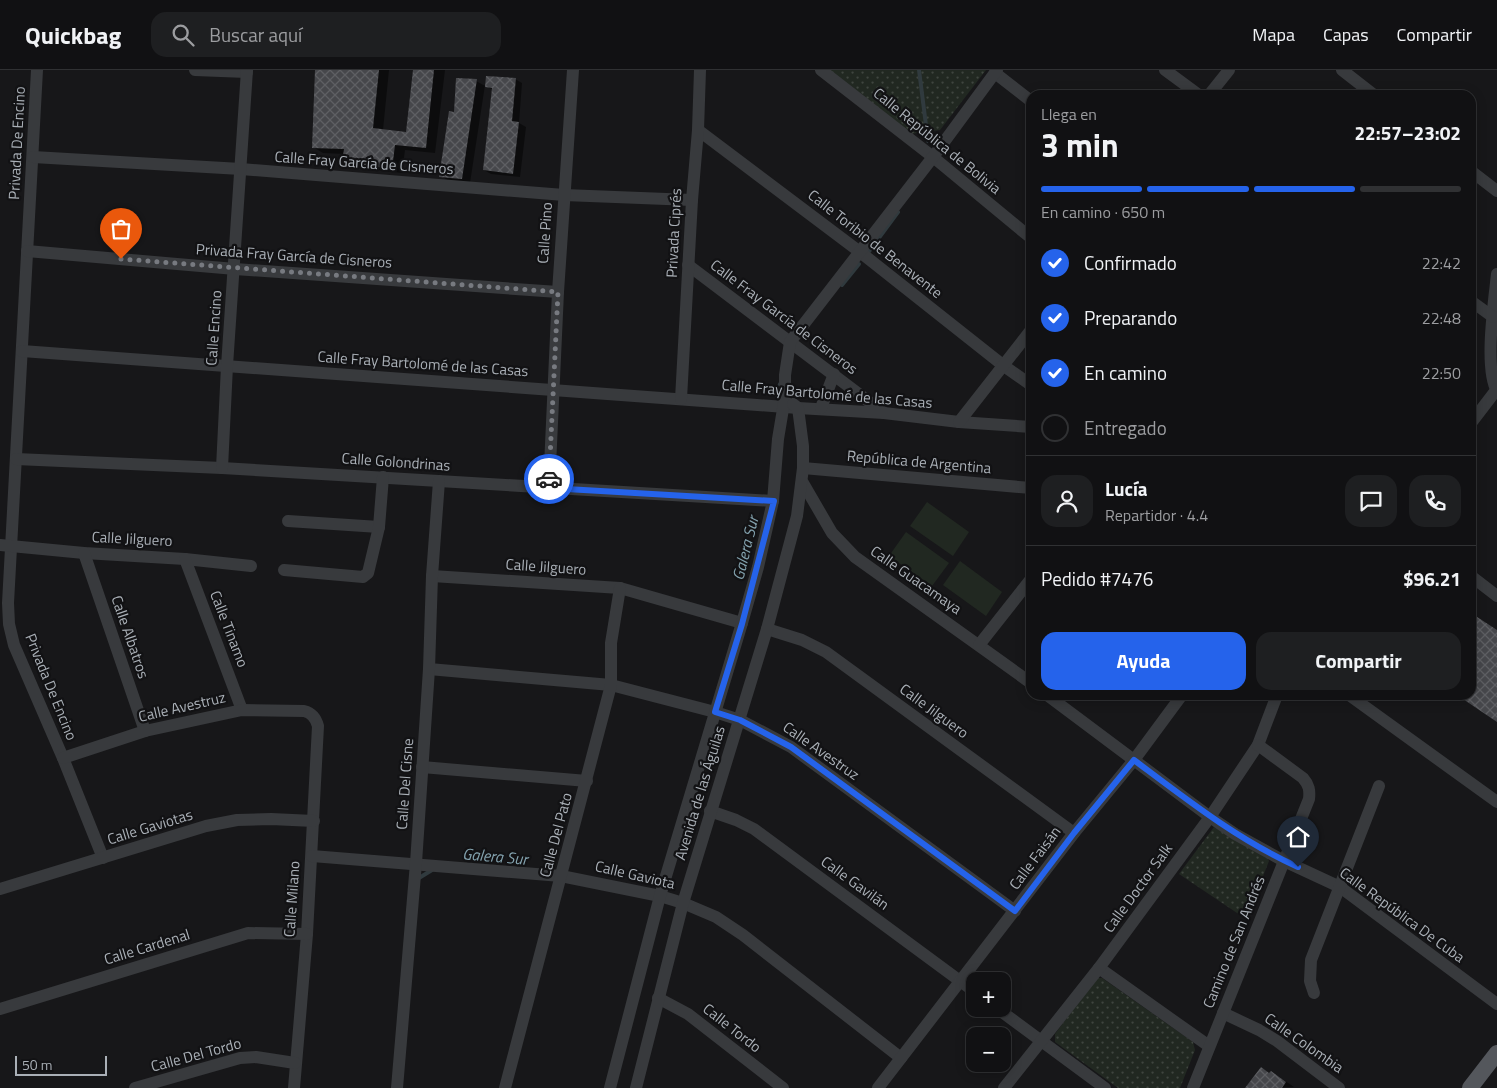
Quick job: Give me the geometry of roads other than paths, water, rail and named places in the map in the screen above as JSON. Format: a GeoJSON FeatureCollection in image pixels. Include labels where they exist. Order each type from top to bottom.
{"type":"FeatureCollection","features":[{"type":"Feature","properties":{"kind":"main road"},"geometry":{"type":"LineString","coordinates":[[1470,1088],[1497,1053]]}},
{"type":"Feature","properties":{"kind":"street","name":"Privada De Encino"},"geometry":{"type":"LineString","coordinates":[[37,70],[16,459],[6,546],[9,624],[14,645],[63,758],[103,858]]}},
{"type":"Feature","properties":{"kind":"street"},"geometry":{"type":"LineString","coordinates":[[195,70],[247,71]]}},
{"type":"Feature","properties":{"kind":"street","name":"Calle Pino"},"geometry":{"type":"LineString","coordinates":[[549,488],[558,292],[573,70]]}},
{"type":"Feature","properties":{"kind":"street","name":"Privada Ciprés"},"geometry":{"type":"LineString","coordinates":[[681,399],[700,70]]}},
{"type":"Feature","properties":{"kind":"street","name":"Calle República de Bolivia"},"geometry":{"type":"LineString","coordinates":[[821,70],[933,157],[1026,234]]}},
{"type":"Feature","properties":{"kind":"street"},"geometry":{"type":"LineString","coordinates":[[1165,70],[1192,90]]}},
{"type":"Feature","properties":{"kind":"street"},"geometry":{"type":"LineString","coordinates":[[1213,90],[1229,70]]}},
{"type":"Feature","properties":{"kind":"street"},"geometry":{"type":"LineString","coordinates":[[1342,70],[1368,90]]}},
{"type":"Feature","properties":{"kind":"street","name":"Calle Encino"},"geometry":{"type":"LineString","coordinates":[[222,468],[247,71]]}},
{"type":"Feature","properties":{"kind":"street"},"geometry":{"type":"LineString","coordinates":[[790,342],[933,157],[996,71],[1026,97]]}},
{"type":"Feature","properties":{"kind":"street","name":"Calle Toribio de Benavente"},"geometry":{"type":"LineString","coordinates":[[698,130],[860,252],[1026,381]]}},
{"type":"Feature","properties":{"kind":"street","name":"Calle Fray García de Cisneros"},"geometry":{"type":"LineString","coordinates":[[33,157],[241,169],[564,195],[692,200]]}},
{"type":"Feature","properties":{"kind":"street"},"geometry":{"type":"LineString","coordinates":[[1476,175],[1497,190]]}},
{"type":"Feature","properties":{"kind":"street","name":"Privada Fray García de Cisneros"},"geometry":{"type":"LineString","coordinates":[[27,251],[234,269],[558,292]]}},
{"type":"Feature","properties":{"kind":"street","name":"Calle Fray García de Cisneros"},"geometry":{"type":"LineString","coordinates":[[688,265],[884,412]]}},
{"type":"Feature","properties":{"kind":"street"},"geometry":{"type":"LineString","coordinates":[[1476,417],[1497,390],[1492,377],[1491,364],[1497,274]]}},
{"type":"Feature","properties":{"kind":"street"},"geometry":{"type":"LineString","coordinates":[[1476,305],[1493,317]]}},
{"type":"Feature","properties":{"kind":"street"},"geometry":{"type":"LineString","coordinates":[[959,422],[1026,337]]}},
{"type":"Feature","properties":{"kind":"street","name":"Avenida de las Águilas"},"geometry":{"type":"LineString","coordinates":[[610,1088],[660,896],[742,624],[774,501],[778,439],[790,342]]}},
{"type":"Feature","properties":{"kind":"street","name":"Calle Fray Bartolomé de las Casas"},"geometry":{"type":"LineString","coordinates":[[22,351],[681,399],[784,402],[798,408],[884,412],[959,422],[1026,427]]}},
{"type":"Feature","properties":{"kind":"street"},"geometry":{"type":"LineString","coordinates":[[821,408],[834,374]]}},
{"type":"Feature","properties":{"kind":"street","name":"Avenida de las Águilas"},"geometry":{"type":"LineString","coordinates":[[636,1088],[683,903],[767,629],[797,516],[803,483],[803,446],[798,408]]}},
{"type":"Feature","properties":{"kind":"street","name":"Calle Golondrinas"},"geometry":{"type":"LineString","coordinates":[[16,459],[222,468],[774,501]]}},
{"type":"Feature","properties":{"kind":"street","name":"República de Argentina"},"geometry":{"type":"LineString","coordinates":[[803,468],[1026,488]]}},
{"type":"Feature","properties":{"kind":"street"},"geometry":{"type":"LineString","coordinates":[[284,570],[363,577],[370,571],[379,527],[382,477]]}},
{"type":"Feature","properties":{"kind":"street","name":"Calle Del Cisne"},"geometry":{"type":"LineString","coordinates":[[397,1088],[416,863],[439,481]]}},
{"type":"Feature","properties":{"kind":"street","name":"Calle Guacamaya"},"geometry":{"type":"LineString","coordinates":[[803,483],[832,533],[855,557],[1026,680]]}},
{"type":"Feature","properties":{"kind":"street"},"geometry":{"type":"LineString","coordinates":[[288,521],[379,527]]}},
{"type":"Feature","properties":{"kind":"street","name":"Calle Jilguero"},"geometry":{"type":"LineString","coordinates":[[6,546],[185,559],[251,566]]}},
{"type":"Feature","properties":{"kind":"street","name":"Calle Albatros"},"geometry":{"type":"LineString","coordinates":[[84,553],[145,731]]}},
{"type":"Feature","properties":{"kind":"street","name":"Calle Tinamo"},"geometry":{"type":"LineString","coordinates":[[185,559],[242,710]]}},
{"type":"Feature","properties":{"kind":"street","name":"Calle Jilguero"},"geometry":{"type":"LineString","coordinates":[[432,576],[620,588],[742,624]]}},
{"type":"Feature","properties":{"kind":"street"},"geometry":{"type":"LineString","coordinates":[[1476,580],[1497,596]]}},
{"type":"Feature","properties":{"kind":"street"},"geometry":{"type":"LineString","coordinates":[[979,645],[1026,585]]}},
{"type":"Feature","properties":{"kind":"street","name":"Calle Del Pato"},"geometry":{"type":"LineString","coordinates":[[506,1088],[611,686],[612,643],[620,588]]}},
{"type":"Feature","properties":{"kind":"street","name":"Calle Jilguero"},"geometry":{"type":"LineString","coordinates":[[767,629],[802,640],[826,652],[1074,833]]}},
{"type":"Feature","properties":{"kind":"street","name":"Calle Avestruz"},"geometry":{"type":"LineString","coordinates":[[429,669],[611,686],[740,720],[791,747],[1015,911]]}},
{"type":"Feature","properties":{"kind":"street"},"geometry":{"type":"LineString","coordinates":[[1054,700],[1134,760]]}},
{"type":"Feature","properties":{"kind":"street","name":"Calle Faisán"},"geometry":{"type":"LineString","coordinates":[[878,1088],[1074,833],[1134,760],[1178,700]]}},
{"type":"Feature","properties":{"kind":"street","name":"Calle Doctor Salk"},"geometry":{"type":"LineString","coordinates":[[1004,1088],[1099,968],[1210,817],[1258,745],[1275,700]]}},
{"type":"Feature","properties":{"kind":"street"},"geometry":{"type":"LineString","coordinates":[[1357,700],[1497,802]]}},
{"type":"Feature","properties":{"kind":"street","name":"Calle Avestruz"},"geometry":{"type":"LineString","coordinates":[[63,758],[145,731],[242,710],[304,711],[311,714]]}},
{"type":"Feature","properties":{"kind":"street","name":"Calle Milano"},"geometry":{"type":"LineString","coordinates":[[294,1088],[314,821],[318,726],[311,714]]}},
{"type":"Feature","properties":{"kind":"street","name":"Camino de San Andrés"},"geometry":{"type":"LineString","coordinates":[[1193,1088],[1309,799],[1308,784],[1303,778],[1258,745]]}},
{"type":"Feature","properties":{"kind":"street","name":"Calle República De Cuba"},"geometry":{"type":"LineString","coordinates":[[1134,760],[1210,817],[1236,834],[1284,861],[1340,886],[1497,1004]]}},
{"type":"Feature","properties":{"kind":"street"},"geometry":{"type":"LineString","coordinates":[[422,767],[587,781]]}},
{"type":"Feature","properties":{"kind":"street"},"geometry":{"type":"LineString","coordinates":[[1314,992],[1310,981],[1311,960],[1379,786]]}},
{"type":"Feature","properties":{"kind":"street","name":"Calle Gavilán"},"geometry":{"type":"LineString","coordinates":[[710,811],[736,820],[754,829],[966,985]]}},
{"type":"Feature","properties":{"kind":"street","name":"Calle Gaviotas"},"geometry":{"type":"LineString","coordinates":[[0,889],[206,826],[237,820],[314,821]]}},
{"type":"Feature","properties":{"kind":"street","name":"Calle Gaviota"},"geometry":{"type":"LineString","coordinates":[[312,856],[561,876],[660,896],[683,903],[716,917],[744,935],[901,1058]]}},
{"type":"Feature","properties":{"kind":"street","name":"Calle Cardenal"},"geometry":{"type":"LineString","coordinates":[[0,1008],[248,933],[306,934]]}},
{"type":"Feature","properties":{"kind":"street"},"geometry":{"type":"LineString","coordinates":[[1099,968],[1209,1046]]}},
{"type":"Feature","properties":{"kind":"street","name":"Calle Tordo"},"geometry":{"type":"LineString","coordinates":[[658,998],[688,1014],[783,1088]]}},
{"type":"Feature","properties":{"kind":"street","name":"Calle Colombia"},"geometry":{"type":"LineString","coordinates":[[1223,1013],[1277,1041],[1339,1088]]}},
{"type":"Feature","properties":{"kind":"street"},"geometry":{"type":"LineString","coordinates":[[1009,1017],[1105,1088]]}},
{"type":"Feature","properties":{"kind":"street","name":"Calle Del Tordo"},"geometry":{"type":"LineString","coordinates":[[135,1088],[240,1058],[256,1057],[295,1063]]}},
{"type":"Feature","properties":{"kind":"waterway","name":"Galera Sur"},"geometry":{"type":"LineString","coordinates":[[919,70],[928,141]]}},
{"type":"Feature","properties":{"kind":"waterway","name":"Galera Sur"},"geometry":{"type":"LineString","coordinates":[[867,254],[898,212]]}},
{"type":"Feature","properties":{"kind":"waterway","name":"Galera Sur"},"geometry":{"type":"LineString","coordinates":[[842,285],[859,264]]}},
{"type":"Feature","properties":{"kind":"waterway","name":"Galera Sur"},"geometry":{"type":"LineString","coordinates":[[777,396],[780,384]]}},
{"type":"Feature","properties":{"kind":"waterway","name":"Galera Sur"},"geometry":{"type":"LineString","coordinates":[[419,878],[432,870]]}}]}
